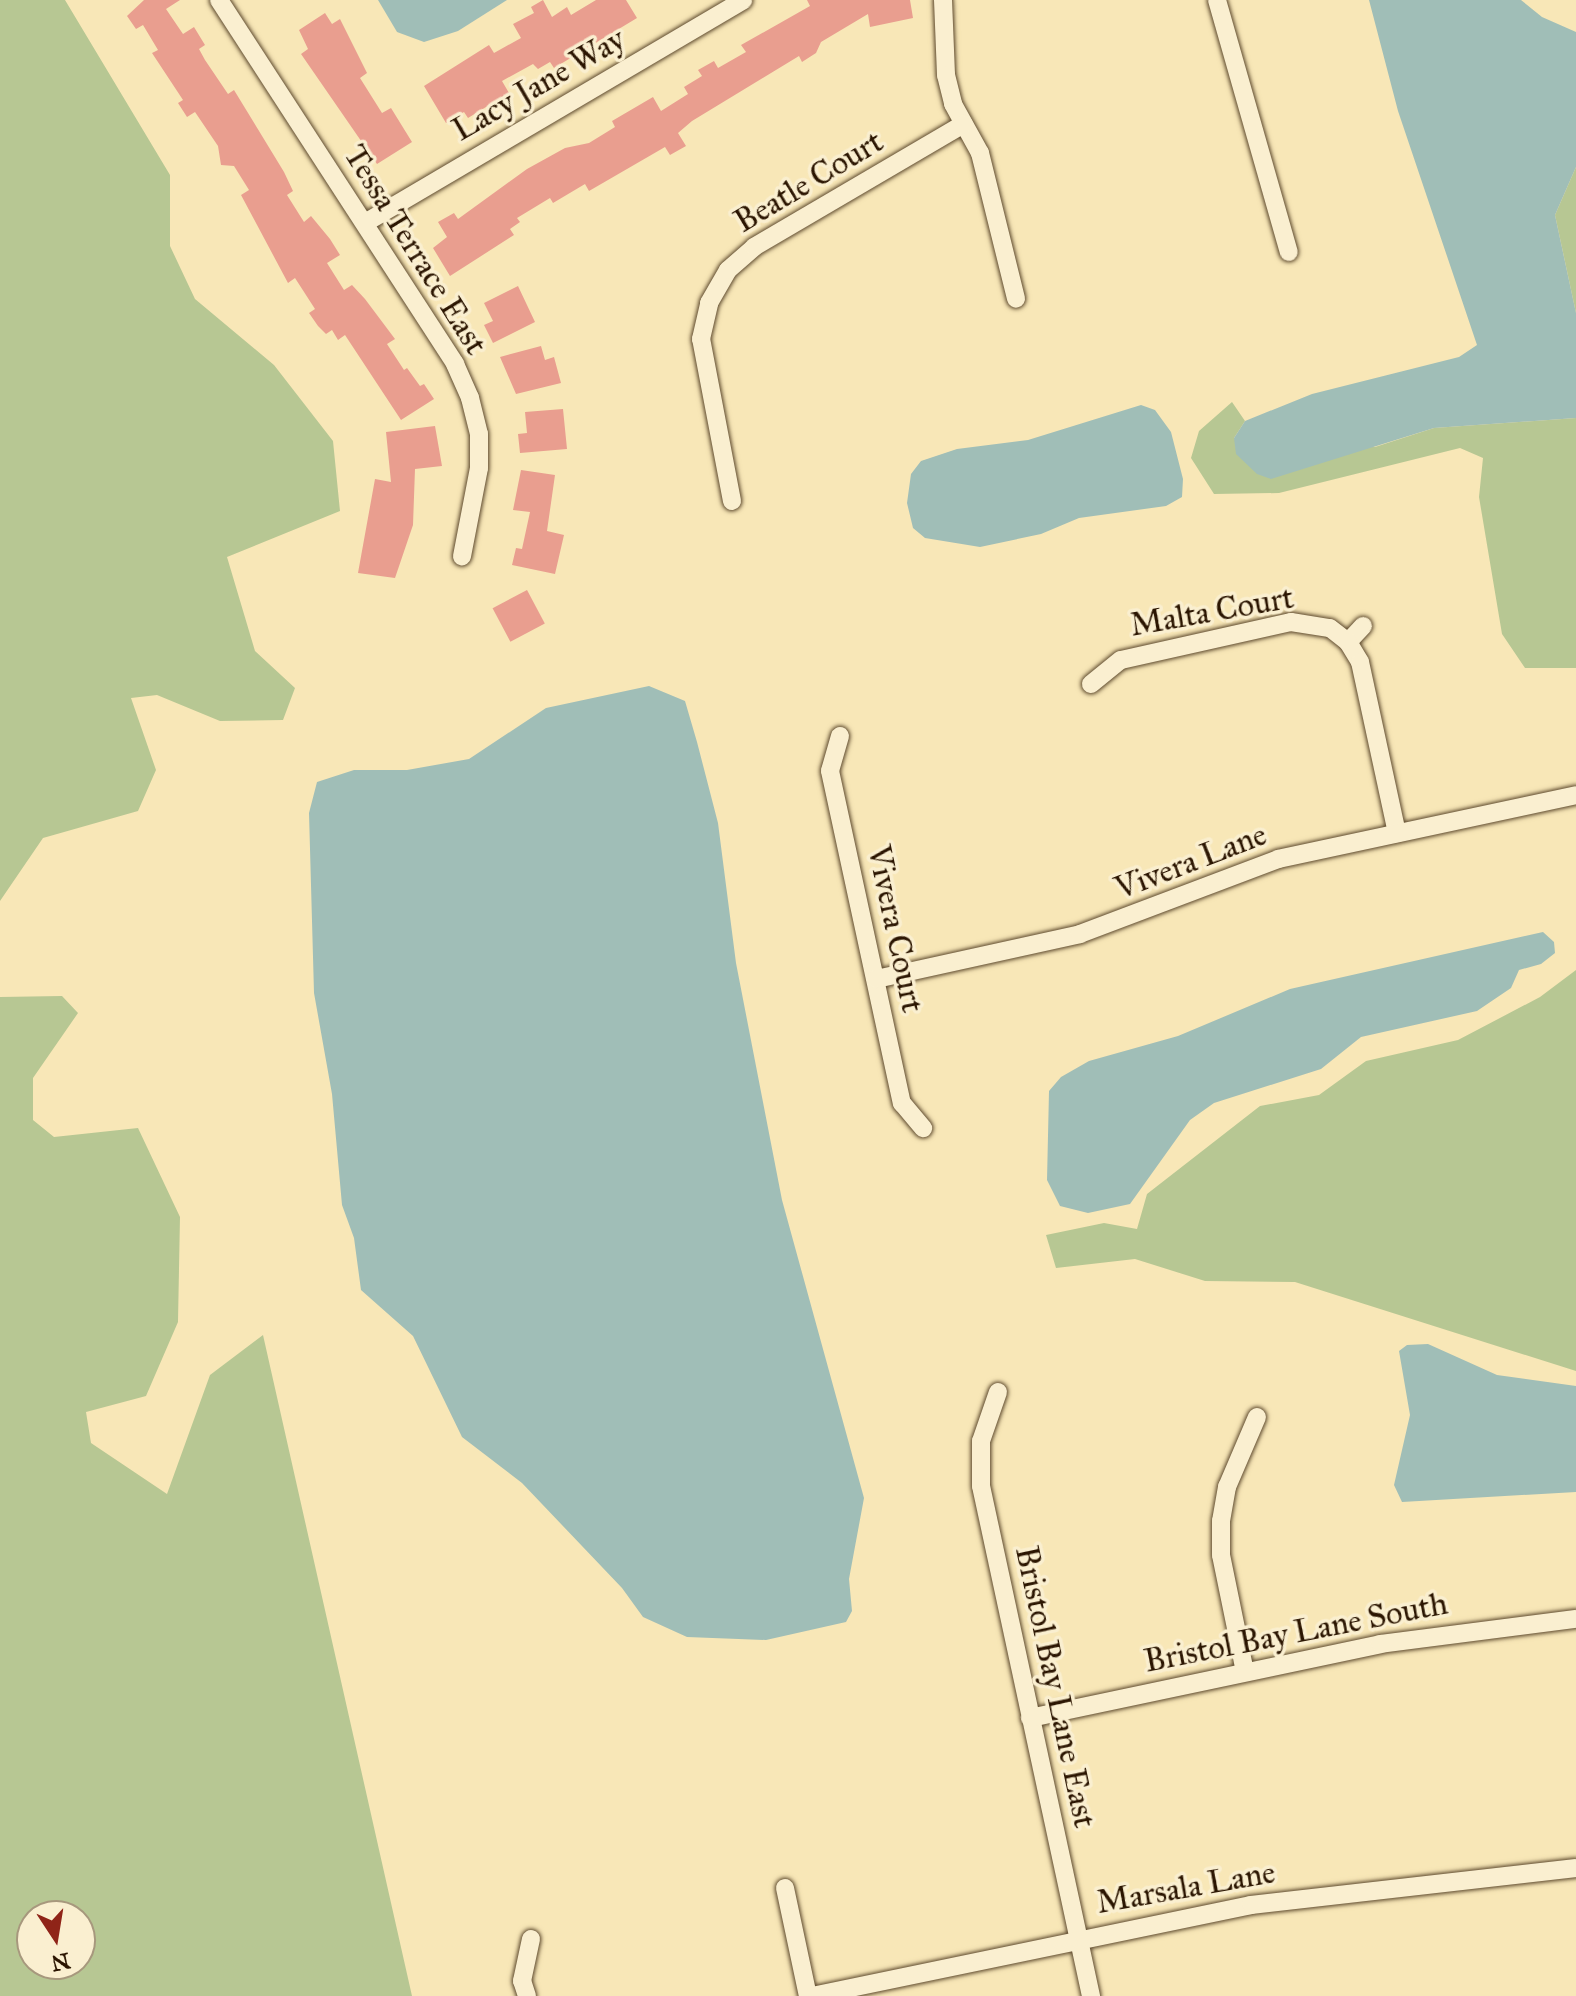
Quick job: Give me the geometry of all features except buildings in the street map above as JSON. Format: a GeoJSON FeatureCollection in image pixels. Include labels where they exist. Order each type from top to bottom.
{"type":"FeatureCollection","features":[{"type":"Feature","properties":{"kind":"street","name":"Tessa Terrace East"},"geometry":{"type":"LineString","coordinates":[[219,0],[455,364],[470,398],[479,434],[479,468],[462,556]]}},
{"type":"Feature","properties":{"kind":"street","name":"Lacy Jane Way"},"geometry":{"type":"LineString","coordinates":[[365,223],[743,0]]}},
{"type":"Feature","properties":{"kind":"street"},"geometry":{"type":"LineString","coordinates":[[943,0],[946,75],[964,124],[980,153],[1016,299]]}},
{"type":"Feature","properties":{"kind":"street"},"geometry":{"type":"LineString","coordinates":[[1217,0],[1289,252]]}},
{"type":"Feature","properties":{"kind":"street","name":"Beatle Court"},"geometry":{"type":"LineString","coordinates":[[732,501],[701,339],[709,303],[728,270],[754,247],[964,124]]}},
{"type":"Feature","properties":{"kind":"street","name":"Malta Court"},"geometry":{"type":"LineString","coordinates":[[1091,684],[1121,660],[1291,622],[1330,628],[1348,642]]}},
{"type":"Feature","properties":{"kind":"street"},"geometry":{"type":"LineString","coordinates":[[1363,626],[1348,642],[1360,662],[1397,833]]}},
{"type":"Feature","properties":{"kind":"street","name":"Vivera Court"},"geometry":{"type":"LineString","coordinates":[[840,736],[830,771],[902,1103],[923,1128]]}},
{"type":"Feature","properties":{"kind":"street","name":"Vivera Lane"},"geometry":{"type":"LineString","coordinates":[[876,979],[1080,934],[1132,918],[1253,867],[1576,795]]}},
{"type":"Feature","properties":{"kind":"street","name":"Bristol Bay Lane East"},"geometry":{"type":"LineString","coordinates":[[998,1392],[978,1463],[1091,1996]]}},
{"type":"Feature","properties":{"kind":"street"},"geometry":{"type":"LineString","coordinates":[[1245,1672],[1221,1555],[1221,1521],[1227,1487],[1257,1417]]}},
{"type":"Feature","properties":{"kind":"street","name":"Bristol Bay Lane South"},"geometry":{"type":"LineString","coordinates":[[1030,1718],[1245,1672],[1461,1631],[1576,1619]]}},
{"type":"Feature","properties":{"kind":"street","name":"Marsala Lane"},"geometry":{"type":"LineString","coordinates":[[810,1996],[1079,1938],[1281,1900],[1576,1868]]}},
{"type":"Feature","properties":{"kind":"street"},"geometry":{"type":"LineString","coordinates":[[785,1888],[810,1996]]}},
{"type":"Feature","properties":{"kind":"street"},"geometry":{"type":"LineString","coordinates":[[527,1996],[522,1981],[531,1939]]}},
{"type":"Feature","properties":{"kind":"green space"},"geometry":{"type":"Polygon","coordinates":[[[0,0],[65,0],[170,175],[170,246],[195,299],[274,365],[333,441],[340,511],[227,557],[255,651],[295,688],[283,720],[220,721],[157,695],[131,698],[156,770],[138,811],[43,838],[0,901],[0,0]]]}},
{"type":"Feature","properties":{"kind":"green space"},"geometry":{"type":"Polygon","coordinates":[[[1576,167],[1576,313],[1555,215],[1576,167]]]}},
{"type":"Feature","properties":{"kind":"green space"},"geometry":{"type":"Polygon","coordinates":[[[1232,402],[1245,421],[1234,438],[1375,447],[1434,428],[1576,418],[1576,668],[1525,668],[1502,634],[1479,497],[1483,458],[1460,448],[1279,493],[1214,494],[1191,458],[1199,431],[1232,402]]]}},
{"type":"Feature","properties":{"kind":"green space"},"geometry":{"type":"Polygon","coordinates":[[[1576,970],[1576,1371],[1295,1282],[1205,1281],[1135,1259],[1056,1268],[1046,1235],[1104,1223],[1137,1229],[1147,1194],[1260,1106],[1319,1095],[1366,1061],[1458,1040],[1540,997],[1576,970]]]}},
{"type":"Feature","properties":{"kind":"green space"},"geometry":{"type":"Polygon","coordinates":[[[62,996],[78,1013],[33,1078],[33,1120],[54,1137],[138,1128],[180,1217],[178,1322],[146,1396],[86,1412],[91,1443],[167,1494],[210,1375],[263,1335],[412,1996],[0,1996],[0,997],[62,996]]]}},
{"type":"Feature","properties":{"kind":"water"},"geometry":{"type":"Polygon","coordinates":[[[378,0],[507,0],[458,31],[424,42],[397,32],[378,0]]]}},
{"type":"Feature","properties":{"kind":"water"},"geometry":{"type":"Polygon","coordinates":[[[1369,0],[1521,0],[1542,17],[1576,32],[1576,167],[1555,215],[1576,313],[1576,418],[1434,428],[1271,479],[1257,474],[1236,454],[1234,438],[1245,421],[1312,394],[1459,357],[1477,345],[1398,111],[1369,0]]]}},
{"type":"Feature","properties":{"kind":"water"},"geometry":{"type":"Polygon","coordinates":[[[1141,405],[1155,410],[1171,432],[1183,479],[1182,497],[1166,506],[1079,518],[1041,534],[980,547],[925,538],[913,528],[907,503],[911,474],[921,461],[957,449],[1028,440],[1141,405]]]}},
{"type":"Feature","properties":{"kind":"water"},"geometry":{"type":"Polygon","coordinates":[[[649,686],[685,701],[697,742],[718,823],[736,963],[782,1200],[864,1498],[849,1579],[852,1611],[846,1622],[766,1640],[687,1637],[643,1617],[622,1588],[522,1483],[462,1437],[413,1336],[361,1290],[354,1238],[342,1205],[332,1094],[314,993],[309,813],[317,782],[354,770],[407,770],[469,759],[546,708],[649,686]]]}},
{"type":"Feature","properties":{"kind":"water"},"geometry":{"type":"Polygon","coordinates":[[[1543,932],[1554,942],[1555,953],[1541,964],[1519,970],[1511,988],[1477,1011],[1361,1037],[1321,1069],[1214,1103],[1190,1120],[1130,1204],[1088,1213],[1060,1206],[1047,1180],[1049,1091],[1061,1077],[1089,1061],[1178,1036],[1290,989],[1543,932]]]}},
{"type":"Feature","properties":{"kind":"water"},"geometry":{"type":"Polygon","coordinates":[[[1428,1344],[1497,1375],[1576,1386],[1576,1492],[1402,1502],[1394,1485],[1410,1415],[1399,1351],[1407,1345],[1428,1344]]]}}]}
